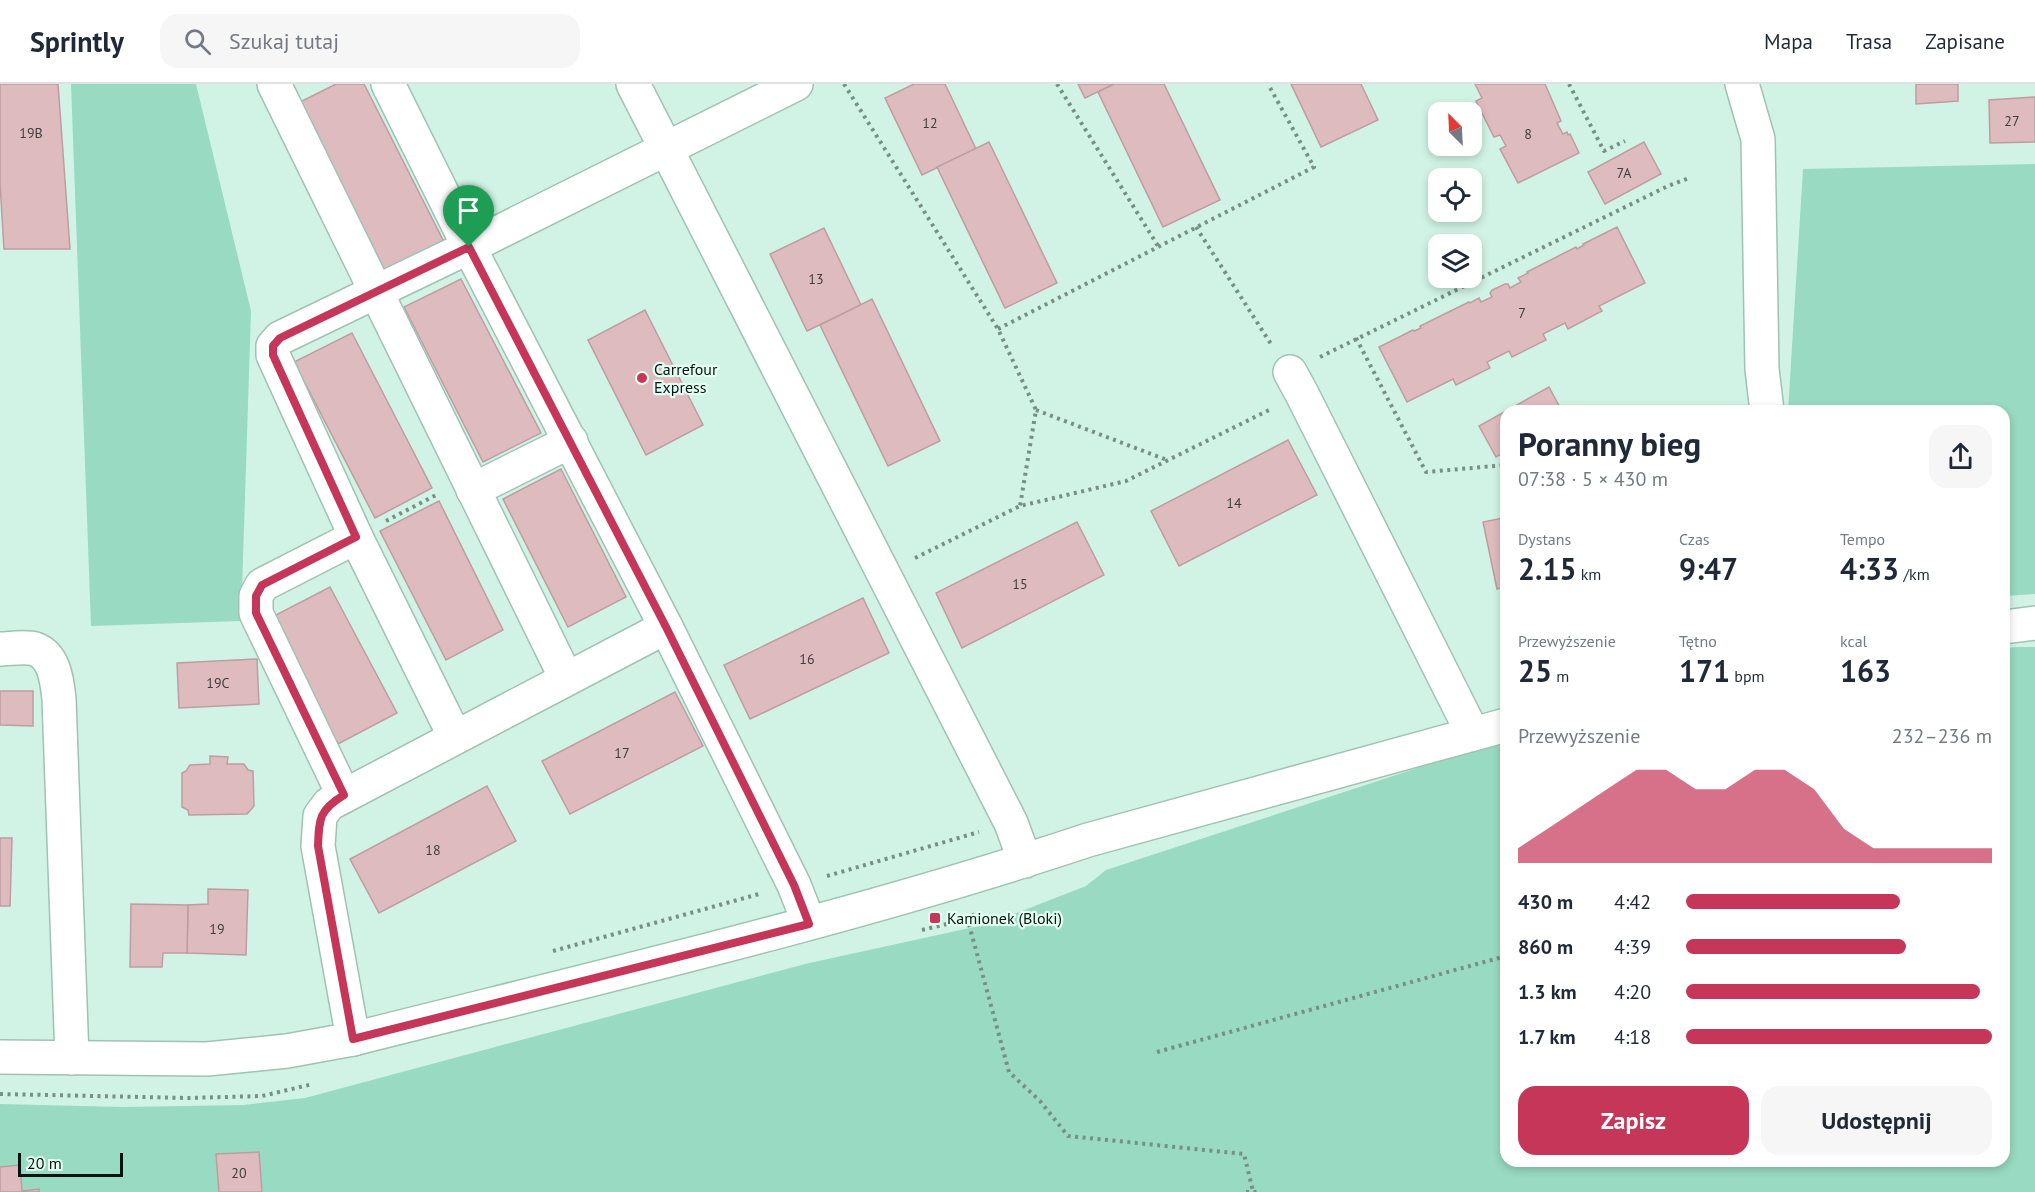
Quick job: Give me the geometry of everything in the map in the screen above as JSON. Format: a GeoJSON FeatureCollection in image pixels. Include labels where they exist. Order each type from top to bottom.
{"type":"FeatureCollection","features":[{"type":"Feature","properties":{"kind":"street"},"geometry":{"type":"LineString","coordinates":[[274,84],[566,678]]}},
{"type":"Feature","properties":{"kind":"street"},"geometry":{"type":"LineString","coordinates":[[388,84],[469,247],[666,627],[794,885],[809,924]]}},
{"type":"Feature","properties":{"kind":"street"},"geometry":{"type":"LineString","coordinates":[[633,84],[1011,823],[1025,861]]}},
{"type":"Feature","properties":{"kind":"street"},"geometry":{"type":"LineString","coordinates":[[455,736],[356,537],[273,355],[273,346],[280,338],[469,247],[796,84]]}},
{"type":"Feature","properties":{"kind":"street"},"geometry":{"type":"LineString","coordinates":[[1742,84],[1758,139],[1762,369],[1766,405]]}},
{"type":"Feature","properties":{"kind":"street"},"geometry":{"type":"LineString","coordinates":[[1296,383],[1473,734]]}},
{"type":"Feature","properties":{"kind":"street"},"geometry":{"type":"LineString","coordinates":[[470,484],[571,441]]}},
{"type":"Feature","properties":{"kind":"street"},"geometry":{"type":"LineString","coordinates":[[344,795],[256,613],[256,596],[262,585],[356,537]]}},
{"type":"Feature","properties":{"kind":"street"},"geometry":{"type":"LineString","coordinates":[[353,1039],[318,846],[320,816],[329,804],[666,627]]}},
{"type":"Feature","properties":{"kind":"street"},"geometry":{"type":"LineString","coordinates":[[0,649],[35,649],[47,658],[56,675],[59,699],[72,1058]]}},
{"type":"Feature","properties":{"kind":"street"},"geometry":{"type":"LineString","coordinates":[[0,1056],[207,1059],[287,1051],[353,1039],[809,924],[1025,861],[1088,840],[1500,727]]}},
{"type":"Feature","properties":{"kind":"path"},"geometry":{"type":"LineString","coordinates":[[844,84],[998,328],[1036,410],[1020,506]]}},
{"type":"Feature","properties":{"kind":"path"},"geometry":{"type":"LineString","coordinates":[[1057,84],[1158,246]]}},
{"type":"Feature","properties":{"kind":"path"},"geometry":{"type":"LineString","coordinates":[[998,328],[1314,167],[1268,84]]}},
{"type":"Feature","properties":{"kind":"path"},"geometry":{"type":"LineString","coordinates":[[1569,84],[1604,150],[1625,141]]}},
{"type":"Feature","properties":{"kind":"path"},"geometry":{"type":"LineString","coordinates":[[884,573],[1020,506],[1126,481],[1168,460],[1296,383],[1356,338],[1668,186],[1689,178]]}},
{"type":"Feature","properties":{"kind":"path"},"geometry":{"type":"LineString","coordinates":[[1196,227],[1296,383]]}},
{"type":"Feature","properties":{"kind":"path"},"geometry":{"type":"LineString","coordinates":[[1356,338],[1426,472],[1500,466]]}},
{"type":"Feature","properties":{"kind":"path"},"geometry":{"type":"LineString","coordinates":[[1036,410],[1168,460]]}},
{"type":"Feature","properties":{"kind":"path"},"geometry":{"type":"LineString","coordinates":[[356,537],[470,484]]}},
{"type":"Feature","properties":{"kind":"path"},"geometry":{"type":"LineString","coordinates":[[965,911],[1009,1072],[1040,1101],[1068,1136],[1244,1154],[1253,1191]]}},
{"type":"Feature","properties":{"kind":"path"},"geometry":{"type":"LineString","coordinates":[[1157,1052],[1500,958]]}},
{"type":"Feature","properties":{"kind":"path"},"geometry":{"type":"LineString","coordinates":[[1246,1192],[1258,1192]]}},
{"type":"Feature","properties":{"kind":"green space"},"geometry":{"type":"Polygon","coordinates":[[[71,84],[196,84],[251,311],[241,621],[91,626],[71,84]]]}},
{"type":"Feature","properties":{"kind":"green space"},"geometry":{"type":"Polygon","coordinates":[[[2035,164],[2035,594],[2010,596],[2010,405],[1788,405],[1803,169],[2035,164]]]}},
{"type":"Feature","properties":{"kind":"green space"},"geometry":{"type":"Polygon","coordinates":[[[2035,647],[2035,1192],[0,1192],[0,1104],[124,1107],[244,1105],[305,1098],[805,964],[988,924],[1086,886],[1106,870],[1500,741],[1500,1167],[2010,1167],[2010,648],[2035,647]]]}},
{"type":"Feature","properties":{"kind":"building"},"geometry":{"type":"Polygon","coordinates":[[[0,84],[58,84],[70,249],[4,249],[0,183],[0,84]]]}},
{"type":"Feature","properties":{"kind":"building"},"geometry":{"type":"Polygon","coordinates":[[[336,84],[364,84],[446,246],[387,275],[300,102],[336,84]]]}},
{"type":"Feature","properties":{"kind":"building"},"geometry":{"type":"Polygon","coordinates":[[[914,84],[945,84],[976,149],[922,175],[885,98],[914,84]]]}},
{"type":"Feature","properties":{"kind":"building"},"geometry":{"type":"Polygon","coordinates":[[[1078,84],[1114,84],[1085,98],[1078,84]]]}},
{"type":"Feature","properties":{"kind":"building"},"geometry":{"type":"Polygon","coordinates":[[[1114,84],[1164,84],[1220,200],[1163,227],[1098,92],[1114,84]]]}},
{"type":"Feature","properties":{"kind":"building"},"geometry":{"type":"Polygon","coordinates":[[[1291,84],[1361,84],[1378,120],[1321,147],[1291,84]]]}},
{"type":"Feature","properties":{"kind":"building"},"geometry":{"type":"Polygon","coordinates":[[[1475,84],[1545,84],[1561,121],[1557,123],[1563,134],[1567,132],[1568,135],[1570,134],[1579,153],[1518,183],[1500,149],[1506,146],[1500,135],[1494,137],[1482,113],[1482,102],[1476,101],[1482,98],[1475,84]]]}},
{"type":"Feature","properties":{"kind":"building"},"geometry":{"type":"Polygon","coordinates":[[[1916,84],[1958,84],[1958,101],[1916,104],[1916,84]]]}},
{"type":"Feature","properties":{"kind":"building"},"geometry":{"type":"Polygon","coordinates":[[[2035,97],[2035,142],[1990,143],[1989,100],[2035,97]]]}},
{"type":"Feature","properties":{"kind":"building"},"geometry":{"type":"Polygon","coordinates":[[[989,142],[1057,283],[1005,308],[937,167],[989,142]]]}},
{"type":"Feature","properties":{"kind":"building"},"geometry":{"type":"Polygon","coordinates":[[[1644,142],[1661,174],[1605,204],[1588,172],[1644,142]]]}},
{"type":"Feature","properties":{"kind":"building"},"geometry":{"type":"Polygon","coordinates":[[[1617,227],[1645,283],[1599,306],[1602,311],[1568,329],[1565,323],[1543,334],[1546,340],[1512,357],[1509,351],[1487,362],[1490,368],[1456,385],[1453,379],[1407,402],[1379,347],[1469,302],[1479,298],[1481,302],[1492,297],[1490,293],[1492,290],[1505,284],[1508,284],[1510,288],[1521,282],[1518,278],[1527,272],[1617,227]]]}},
{"type":"Feature","properties":{"kind":"building"},"geometry":{"type":"Polygon","coordinates":[[[824,228],[861,305],[807,331],[770,254],[824,228]]]}},
{"type":"Feature","properties":{"kind":"building"},"geometry":{"type":"Polygon","coordinates":[[[461,279],[541,433],[483,462],[404,307],[461,279]]]}},
{"type":"Feature","properties":{"kind":"building"},"geometry":{"type":"Polygon","coordinates":[[[872,299],[940,441],[888,466],[820,325],[872,299]]]}},
{"type":"Feature","properties":{"kind":"building"},"geometry":{"type":"Polygon","coordinates":[[[645,310],[703,425],[646,455],[588,340],[645,310]]]}},
{"type":"Feature","properties":{"kind":"building"},"geometry":{"type":"Polygon","coordinates":[[[352,333],[432,488],[375,518],[294,362],[352,333]]]}},
{"type":"Feature","properties":{"kind":"building"},"geometry":{"type":"Polygon","coordinates":[[[1549,387],[1559,405],[1517,405],[1549,387]]]}},
{"type":"Feature","properties":{"kind":"building"},"geometry":{"type":"Polygon","coordinates":[[[1500,414],[1500,455],[1496,457],[1479,426],[1500,414]]]}},
{"type":"Feature","properties":{"kind":"building"},"geometry":{"type":"Polygon","coordinates":[[[1288,440],[1317,495],[1179,566],[1151,511],[1288,440]]]}},
{"type":"Feature","properties":{"kind":"building"},"geometry":{"type":"Polygon","coordinates":[[[561,469],[626,597],[568,627],[503,499],[561,469]]]}},
{"type":"Feature","properties":{"kind":"building"},"geometry":{"type":"Polygon","coordinates":[[[439,501],[503,630],[446,660],[380,531],[439,501]]]}},
{"type":"Feature","properties":{"kind":"building"},"geometry":{"type":"Polygon","coordinates":[[[1500,519],[1500,588],[1497,589],[1483,522],[1500,519]]]}},
{"type":"Feature","properties":{"kind":"building"},"geometry":{"type":"Polygon","coordinates":[[[1077,522],[1104,575],[962,648],[936,593],[1077,522]]]}},
{"type":"Feature","properties":{"kind":"building"},"geometry":{"type":"Polygon","coordinates":[[[330,587],[397,713],[338,744],[272,617],[330,587]]]}},
{"type":"Feature","properties":{"kind":"building"},"geometry":{"type":"Polygon","coordinates":[[[863,598],[889,653],[750,719],[724,665],[863,598]]]}},
{"type":"Feature","properties":{"kind":"building"},"geometry":{"type":"Polygon","coordinates":[[[257,659],[259,704],[179,708],[177,663],[257,659]]]}},
{"type":"Feature","properties":{"kind":"building"},"geometry":{"type":"Polygon","coordinates":[[[0,691],[33,691],[33,726],[0,725],[0,691]]]}},
{"type":"Feature","properties":{"kind":"building"},"geometry":{"type":"Polygon","coordinates":[[[675,692],[703,746],[570,814],[542,761],[675,692]]]}},
{"type":"Feature","properties":{"kind":"building"},"geometry":{"type":"Polygon","coordinates":[[[210,756],[228,757],[227,764],[244,764],[248,770],[253,771],[254,806],[247,814],[189,815],[188,810],[182,807],[182,773],[190,765],[210,764],[210,756]]]}},
{"type":"Feature","properties":{"kind":"building"},"geometry":{"type":"Polygon","coordinates":[[[487,786],[516,841],[379,913],[350,859],[487,786]]]}},
{"type":"Feature","properties":{"kind":"building"},"geometry":{"type":"Polygon","coordinates":[[[0,838],[12,838],[10,906],[0,906],[0,838]]]}},
{"type":"Feature","properties":{"kind":"building"},"geometry":{"type":"Polygon","coordinates":[[[208,889],[248,890],[246,955],[187,953],[188,905],[208,904],[208,889]]]}},
{"type":"Feature","properties":{"kind":"building"},"geometry":{"type":"Polygon","coordinates":[[[131,904],[188,905],[187,953],[163,953],[162,967],[130,967],[131,904]]]}},
{"type":"Feature","properties":{"kind":"building"},"geometry":{"type":"Polygon","coordinates":[[[259,1152],[262,1192],[219,1192],[216,1154],[259,1152]]]}},
{"type":"Feature","properties":{"kind":"building"},"geometry":{"type":"Polygon","coordinates":[[[20,1165],[22,1191],[39,1189],[39,1192],[0,1192],[0,1167],[20,1165]]]}},
{"type":"Feature","properties":{"kind":"place","name":"Carrefour Express"},"geometry":{"type":"Point","coordinates":[642,378]}},
{"type":"Feature","properties":{"kind":"place","name":"Kamionek (Bloki)"},"geometry":{"type":"Point","coordinates":[935,918]}},
{"type":"Feature","properties":{"kind":"route"},"geometry":{"type":"LineString","coordinates":[[469,247],[666,627],[794,885],[809,924],[353,1039],[318,846],[320,816],[329,804],[344,795],[256,613],[256,596],[262,585],[356,537],[273,355],[273,346],[280,338],[469,247]]}}]}
